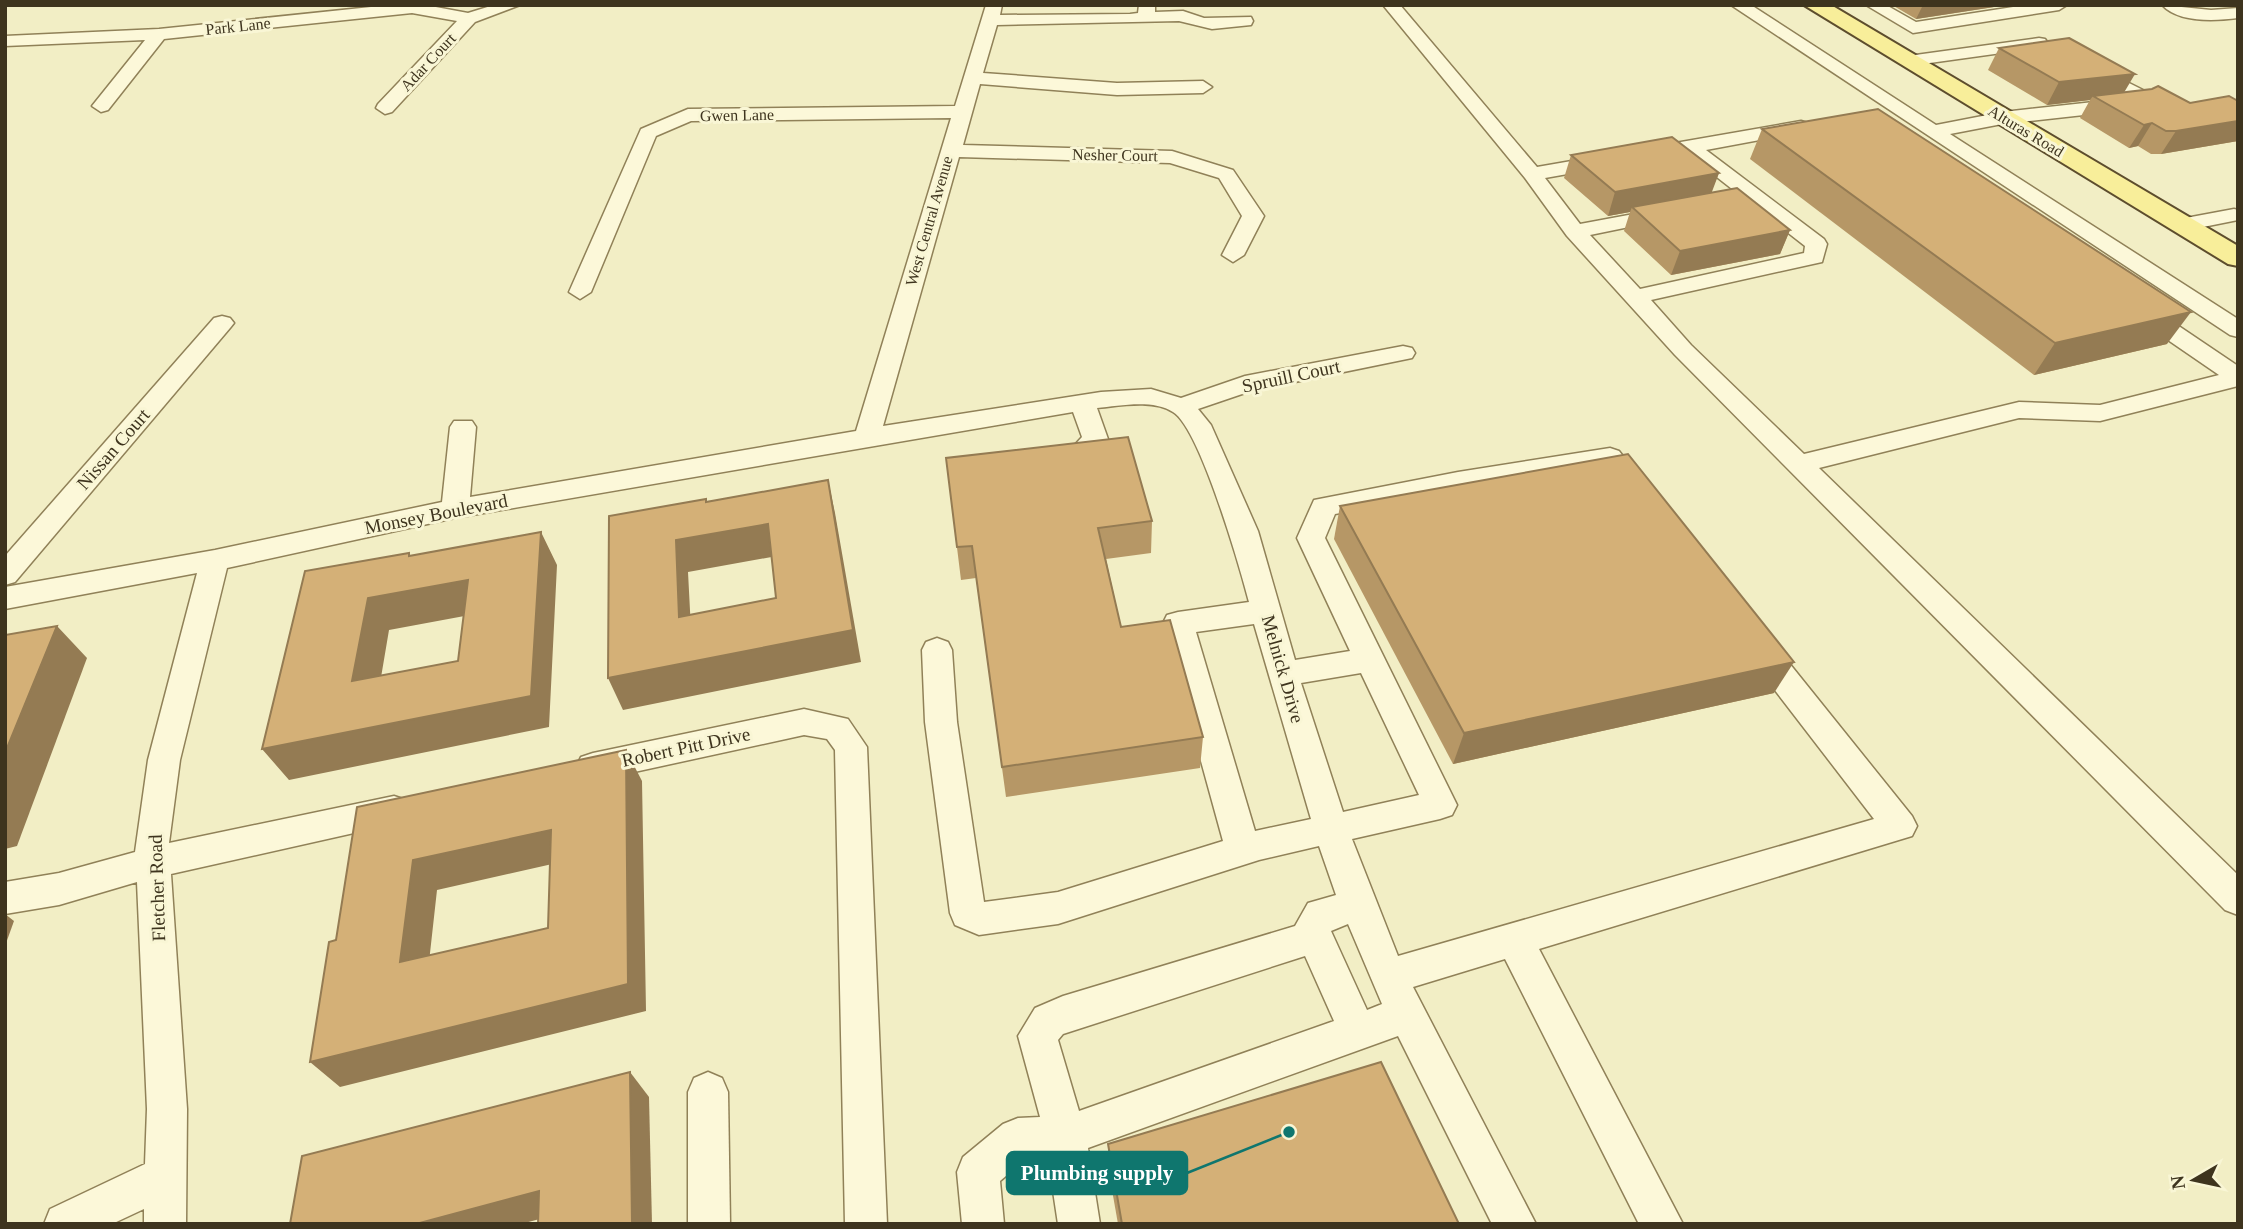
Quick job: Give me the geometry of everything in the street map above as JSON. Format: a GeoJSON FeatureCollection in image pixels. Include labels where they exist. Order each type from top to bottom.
{"type":"FeatureCollection","features":[{"type":"Feature","properties":{"kind":"main road","name":"Alturas Road"},"geometry":{"type":"LineString","coordinates":[[1821,6],[2238,258]]}},
{"type":"Feature","properties":{"kind":"street","name":"Adar Court"},"geometry":{"type":"LineString","coordinates":[[385,108],[469,18],[512,5]]}},
{"type":"Feature","properties":{"kind":"street"},"geometry":{"type":"LineString","coordinates":[[1391,5],[1532,174],[1575,231],[1683,350],[2236,895]]}},
{"type":"Feature","properties":{"kind":"street"},"geometry":{"type":"LineString","coordinates":[[1739,5],[2238,330]]}},
{"type":"Feature","properties":{"kind":"street"},"geometry":{"type":"LineString","coordinates":[[1874,5],[1913,28],[2059,5]]}},
{"type":"Feature","properties":{"kind":"street"},"geometry":{"type":"LineString","coordinates":[[2170,5],[2189,15],[2206,18],[2238,13]]}},
{"type":"Feature","properties":{"kind":"street","name":"Park Lane"},"geometry":{"type":"LineString","coordinates":[[5,41],[159,34],[389,8],[412,8],[469,18]]}},
{"type":"Feature","properties":{"kind":"street"},"geometry":{"type":"LineString","coordinates":[[991,13],[1146,11],[1183,16],[1188,21],[1245,22]]}},
{"type":"Feature","properties":{"kind":"street","name":"West Central Avenue"},"geometry":{"type":"LineString","coordinates":[[867,437],[991,13]]}},
{"type":"Feature","properties":{"kind":"street"},"geometry":{"type":"LineString","coordinates":[[101,106],[159,34]]}},
{"type":"Feature","properties":{"kind":"street"},"geometry":{"type":"LineString","coordinates":[[1908,61],[2044,45]]}},
{"type":"Feature","properties":{"kind":"street"},"geometry":{"type":"LineString","coordinates":[[1933,131],[2005,118],[2138,103],[2140,96],[2076,59]]}},
{"type":"Feature","properties":{"kind":"street"},"geometry":{"type":"LineString","coordinates":[[971,78],[1117,89],[1203,87]]}},
{"type":"Feature","properties":{"kind":"street","name":"Gwen Lane"},"geometry":{"type":"LineString","coordinates":[[580,292],[648,133],[688,115],[960,112]]}},
{"type":"Feature","properties":{"kind":"street"},"geometry":{"type":"LineString","coordinates":[[1532,174],[1822,124]]}},
{"type":"Feature","properties":{"kind":"street"},"geometry":{"type":"LineString","coordinates":[[1635,297],[1814,257],[1816,244],[1690,147]]}},
{"type":"Feature","properties":{"kind":"street","name":"Nesher Court"},"geometry":{"type":"LineString","coordinates":[[949,152],[1172,157],[1226,174],[1253,215],[1233,256]]}},
{"type":"Feature","properties":{"kind":"street"},"geometry":{"type":"LineString","coordinates":[[1730,202],[1755,197]]}},
{"type":"Feature","properties":{"kind":"street"},"geometry":{"type":"LineString","coordinates":[[1575,231],[1691,209]]}},
{"type":"Feature","properties":{"kind":"street"},"geometry":{"type":"LineString","coordinates":[[2183,225],[2234,215]]}},
{"type":"Feature","properties":{"kind":"street"},"geometry":{"type":"LineString","coordinates":[[2159,278],[2121,292],[2238,377]]}},
{"type":"Feature","properties":{"kind":"street","name":"Nissan Court"},"geometry":{"type":"LineString","coordinates":[[5,576],[222,323]]}},
{"type":"Feature","properties":{"kind":"street","name":"Spruill Court"},"geometry":{"type":"LineString","coordinates":[[1182,406],[1245,384],[1403,354]]}},
{"type":"Feature","properties":{"kind":"street"},"geometry":{"type":"LineString","coordinates":[[1797,465],[2019,411],[2100,413],[2238,377]]}},
{"type":"Feature","properties":{"kind":"street"},"geometry":{"type":"LineString","coordinates":[[867,437],[1083,403],[1151,397],[1182,406]]}},
{"type":"Feature","properties":{"kind":"street"},"geometry":{"type":"LineString","coordinates":[[1036,466],[1077,458],[1095,439],[1083,403]]}},
{"type":"Feature","properties":{"kind":"street","name":"Melnick Drive"},"geometry":{"type":"LineString","coordinates":[[1182,406],[1198,425],[1244,531],[1283,674],[1346,876],[1388,976],[1515,1224]]}},
{"type":"Feature","properties":{"kind":"street"},"geometry":{"type":"LineString","coordinates":[[454,509],[463,427]]}},
{"type":"Feature","properties":{"kind":"street","name":"Monsey Boulevard"},"geometry":{"type":"LineString","coordinates":[[5,598],[215,560],[454,509],[867,437]]}},
{"type":"Feature","properties":{"kind":"street"},"geometry":{"type":"LineString","coordinates":[[937,650],[941,722],[968,913],[979,919],[1058,908],[1243,851],[1440,805],[1367,660],[1311,538],[1324,507],[1458,481],[1610,457],[1653,512]]}},
{"type":"Feature","properties":{"kind":"street","name":"Fletcher Road"},"geometry":{"type":"LineString","coordinates":[[165,1224],[167,1109],[152,841],[164,760],[215,560]]}},
{"type":"Feature","properties":{"kind":"street"},"geometry":{"type":"LineString","coordinates":[[1243,851],[1178,623],[1266,611]]}},
{"type":"Feature","properties":{"kind":"street"},"geometry":{"type":"LineString","coordinates":[[1388,976],[1900,826],[1738,621]]}},
{"type":"Feature","properties":{"kind":"street"},"geometry":{"type":"LineString","coordinates":[[1283,674],[1367,660]]}},
{"type":"Feature","properties":{"kind":"street","name":"Robert Pitt Drive"},"geometry":{"type":"LineString","coordinates":[[560,774],[804,722],[837,728],[851,747],[866,1224]]}},
{"type":"Feature","properties":{"kind":"street"},"geometry":{"type":"LineString","coordinates":[[5,898],[59,889],[154,862],[425,803]]}},
{"type":"Feature","properties":{"kind":"street"},"geometry":{"type":"LineString","coordinates":[[1079,1224],[1066,1136],[1037,1037],[1049,1021],[1077,1009],[1307,939],[1321,915],[1358,905]]}},
{"type":"Feature","properties":{"kind":"street"},"geometry":{"type":"LineString","coordinates":[[1312,930],[1357,1031]]}},
{"type":"Feature","properties":{"kind":"street"},"geometry":{"type":"LineString","coordinates":[[1514,939],[1662,1224]]}},
{"type":"Feature","properties":{"kind":"street"},"geometry":{"type":"LineString","coordinates":[[983,1224],[978,1171],[1018,1139],[1066,1136],[1407,1014]]}},
{"type":"Feature","properties":{"kind":"street"},"geometry":{"type":"LineString","coordinates":[[708,1092],[709,1224]]}},
{"type":"Feature","properties":{"kind":"street"},"geometry":{"type":"LineString","coordinates":[[65,1224],[166,1176]]}},
{"type":"Feature","properties":{"kind":"building"},"geometry":{"type":"Polygon","coordinates":[[[2069,38],[2135,74],[2059,82],[1999,48],[2069,38]]]}},
{"type":"Feature","properties":{"kind":"building"},"geometry":{"type":"Polygon","coordinates":[[[2158,86],[2190,103],[2229,96],[2238,101],[2238,121],[2166,131],[2152,123],[2144,125],[2093,96],[2158,86]]]}},
{"type":"Feature","properties":{"kind":"building"},"geometry":{"type":"Polygon","coordinates":[[[1878,109],[2191,312],[2055,343],[1762,129],[1878,109]]]}},
{"type":"Feature","properties":{"kind":"building"},"geometry":{"type":"Polygon","coordinates":[[[1672,137],[1719,173],[1615,192],[1571,155],[1672,137]]]}},
{"type":"Feature","properties":{"kind":"building"},"geometry":{"type":"Polygon","coordinates":[[[1737,188],[1790,230],[1680,251],[1632,207],[1737,188]]]}},
{"type":"Feature","properties":{"kind":"building"},"geometry":{"type":"Polygon","coordinates":[[[1128,437],[1152,521],[1098,528],[1121,627],[1170,620],[1203,737],[1002,767],[972,546],[957,547],[946,458],[1128,437]]]}},
{"type":"Feature","properties":{"kind":"building"},"geometry":{"type":"Polygon","coordinates":[[[1628,454],[1794,662],[1464,733],[1340,506],[1628,454]]]}},
{"type":"Feature","properties":{"kind":"building"},"geometry":{"type":"Polygon","coordinates":[[[828,480],[853,630],[608,678],[609,516],[706,499],[706,502],[828,480]],[[768,524],[676,540],[679,617],[776,598],[768,524]]]}},
{"type":"Feature","properties":{"kind":"building"},"geometry":{"type":"Polygon","coordinates":[[[541,532],[531,696],[262,749],[305,571],[409,553],[409,556],[541,532]],[[468,580],[368,598],[352,681],[458,661],[468,580]]]}},
{"type":"Feature","properties":{"kind":"building"},"geometry":{"type":"Polygon","coordinates":[[[57,626],[5,753],[5,635],[57,626]]]}},
{"type":"Feature","properties":{"kind":"building"},"geometry":{"type":"Polygon","coordinates":[[[626,750],[628,984],[310,1062],[329,942],[336,940],[357,807],[626,750]],[[551,830],[413,860],[400,962],[548,928],[551,830]]]}},
{"type":"Feature","properties":{"kind":"building"},"geometry":{"type":"Polygon","coordinates":[[[1381,1062],[1459,1224],[1122,1224],[1108,1144],[1381,1062]]]}},
{"type":"Feature","properties":{"kind":"building"},"geometry":{"type":"Polygon","coordinates":[[[630,1072],[632,1224],[538,1224],[539,1191],[416,1224],[290,1224],[302,1156],[630,1072]]]}},
{"type":"Feature","properties":{"kind":"place","name":"Plumbing supply"},"geometry":{"type":"Point","coordinates":[1289,1132]}}]}
